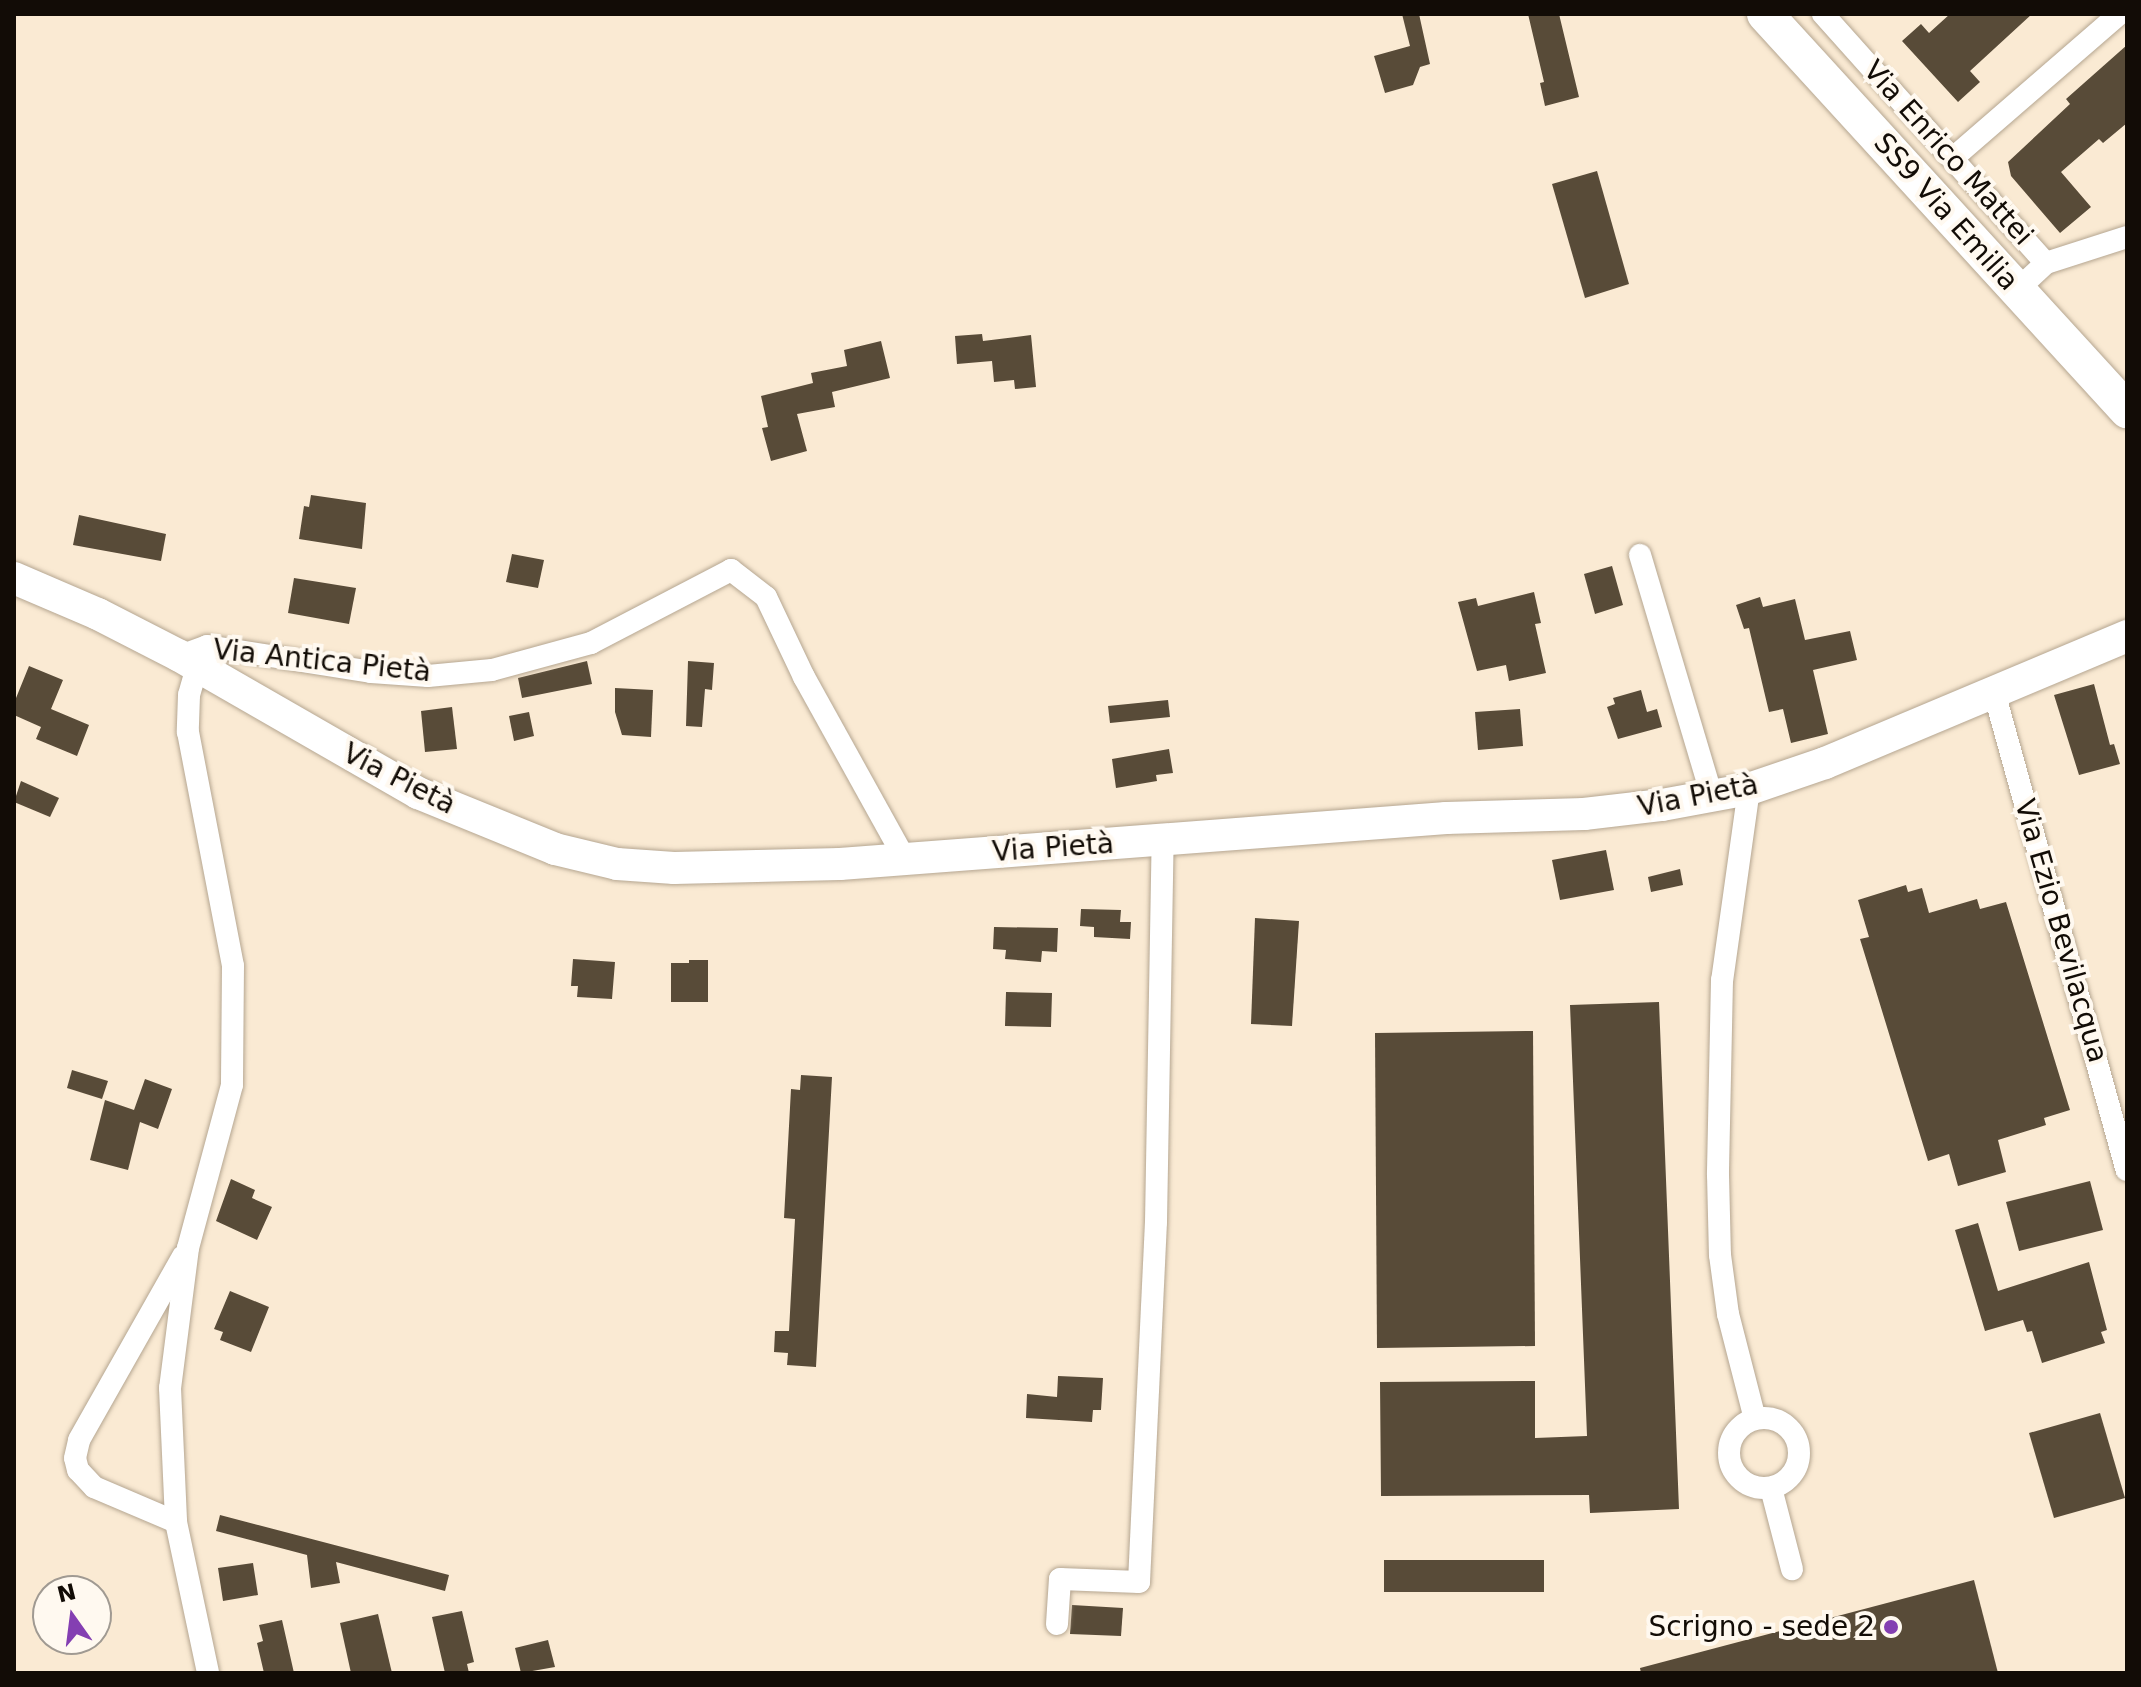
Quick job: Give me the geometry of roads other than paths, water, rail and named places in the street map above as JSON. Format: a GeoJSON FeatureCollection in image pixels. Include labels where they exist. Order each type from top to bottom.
{"type":"FeatureCollection","features":[{"type":"Feature","properties":{"kind":"main road","name":"SS9 Via Emilia"},"geometry":{"type":"LineString","coordinates":[[1765,14],[2127,410]]}},
{"type":"Feature","properties":{"kind":"street","name":"Via Enrico Mattei"},"geometry":{"type":"LineString","coordinates":[[1823,14],[2046,263],[2017,290]]}},
{"type":"Feature","properties":{"kind":"street"},"geometry":{"type":"LineString","coordinates":[[1953,158],[2119,14]]}},
{"type":"Feature","properties":{"kind":"street"},"geometry":{"type":"LineString","coordinates":[[2046,263],[2127,237]]}},
{"type":"Feature","properties":{"kind":"street"},"geometry":{"type":"LineString","coordinates":[[1640,555],[1712,796]]}},
{"type":"Feature","properties":{"kind":"street","name":"Via Antica Pietà"},"geometry":{"type":"LineString","coordinates":[[189,662],[207,646],[371,672],[428,676],[492,670],[591,643],[731,570],[766,597],[804,677],[905,859]]}},
{"type":"Feature","properties":{"kind":"street","name":"Via Pietà"},"geometry":{"type":"LineString","coordinates":[[14,578],[98,614],[189,662],[418,793],[555,849],[617,864],[674,868],[905,859],[1446,818],[1584,814],[1712,796],[1749,789],[1825,763],[2124,636]]}},
{"type":"Feature","properties":{"kind":"street"},"geometry":{"type":"LineString","coordinates":[[189,662],[188,732],[233,966],[232,1085],[188,1248],[170,1388],[176,1522],[208,1673]]}},
{"type":"Feature","properties":{"kind":"street","name":"Via Ezio Bevilacqua"},"geometry":{"type":"LineString","coordinates":[[1994,692],[2127,1170]]}},
{"type":"Feature","properties":{"kind":"street"},"geometry":{"type":"LineString","coordinates":[[1749,789],[1722,980],[1718,1175],[1720,1255],[1728,1314],[1755,1419]]}},
{"type":"Feature","properties":{"kind":"street"},"geometry":{"type":"LineString","coordinates":[[1057,1624],[1060,1579],[1139,1582],[1156,1222],[1163,840]]}},
{"type":"Feature","properties":{"kind":"street"},"geometry":{"type":"LineString","coordinates":[[176,1522],[94,1487],[78,1470],[75,1458],[86,1428],[188,1248]]}},
{"type":"Feature","properties":{"kind":"street"},"geometry":{"type":"LineString","coordinates":[[1766,1418],[1787,1426],[1799,1445],[1797,1467],[1782,1484],[1771,1488],[1748,1485],[1739,1478],[1729,1460],[1731,1439],[1737,1430],[1755,1419],[1766,1418]]}},
{"type":"Feature","properties":{"kind":"street"},"geometry":{"type":"LineString","coordinates":[[1771,1488],[1792,1569]]}},
{"type":"Feature","properties":{"kind":"place","name":"Scrigno - sede 2"},"geometry":{"type":"Point","coordinates":[1891,1627]}}]}
